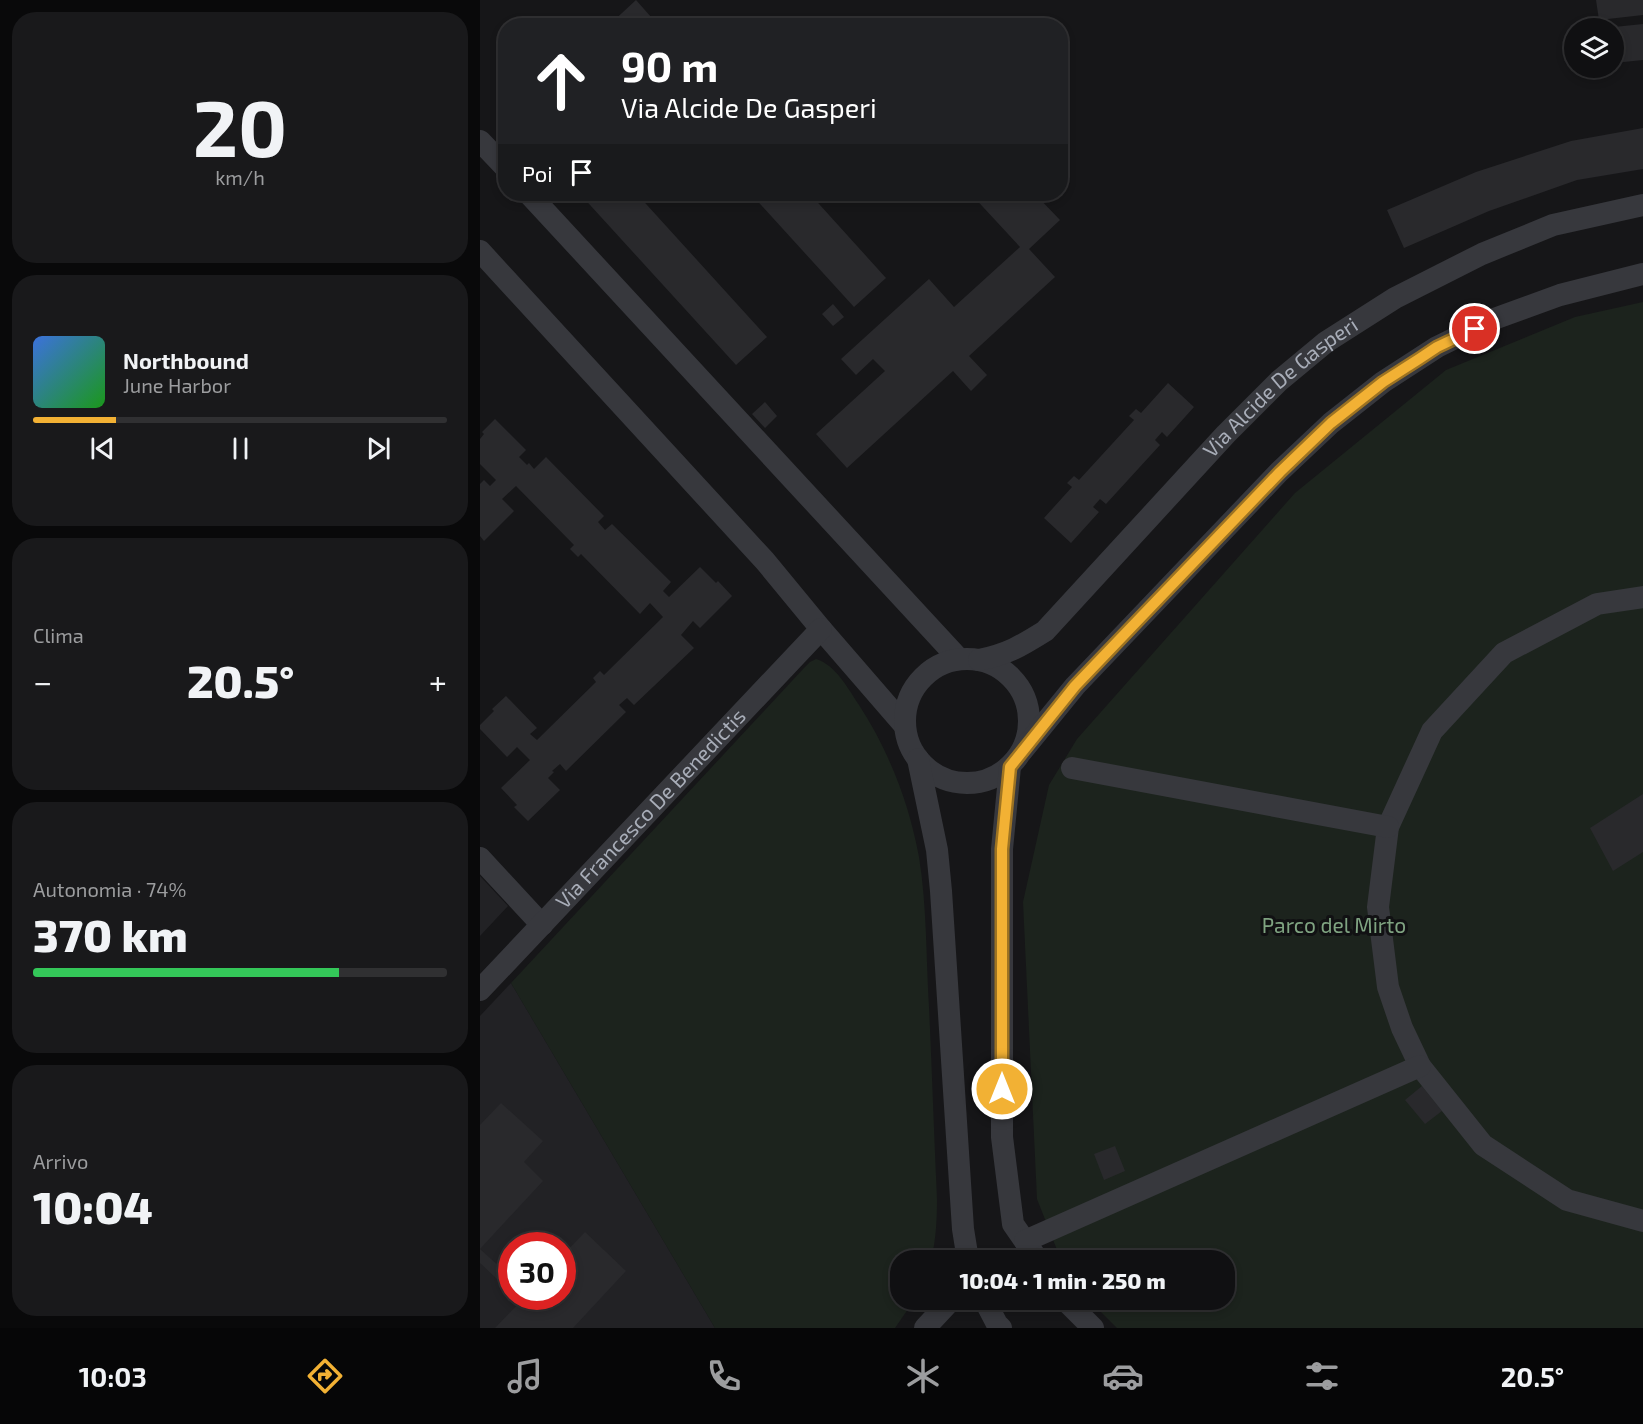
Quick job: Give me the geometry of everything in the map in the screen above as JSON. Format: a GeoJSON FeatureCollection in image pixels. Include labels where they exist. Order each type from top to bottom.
{"type":"FeatureCollection","features":[{"type":"Feature","properties":{"kind":"street"},"geometry":{"type":"LineString","coordinates":[[480,141],[498,160]]}},
{"type":"Feature","properties":{"kind":"street"},"geometry":{"type":"LineString","coordinates":[[536,201],[969,660]]}},
{"type":"Feature","properties":{"kind":"street","name":"Via Alcide De Gasperi"},"geometry":{"type":"LineString","coordinates":[[969,660],[1000,655],[1046,631],[1218,442],[1279,381],[1326,342],[1395,298],[1482,254],[1553,225],[1643,205]]}},
{"type":"Feature","properties":{"kind":"street"},"geometry":{"type":"LineString","coordinates":[[480,251],[765,561],[905,726]]}},
{"type":"Feature","properties":{"kind":"street"},"geometry":{"type":"LineString","coordinates":[[1031,1250],[1013,1224],[1002,1137],[1002,849],[1016,759],[1028,733],[1029,714],[1023,695],[1012,679],[997,667],[969,660],[940,665],[924,676],[912,691],[905,710],[905,726],[911,748],[922,765],[938,776],[956,783],[975,784],[994,778],[1016,759],[1075,686],[1280,472],[1340,416],[1383,382],[1437,347],[1494,319],[1560,295],[1643,274]]}},
{"type":"Feature","properties":{"kind":"street"},"geometry":{"type":"LineString","coordinates":[[1643,597],[1597,604],[1504,653],[1432,730],[1389,827],[1378,907],[1388,987],[1402,1028],[1420,1066],[1483,1145],[1567,1200],[1643,1221]]}},
{"type":"Feature","properties":{"kind":"street","name":"Via Francesco De Benedictis"},"geometry":{"type":"LineString","coordinates":[[480,990],[821,629]]}},
{"type":"Feature","properties":{"kind":"street"},"geometry":{"type":"LineString","coordinates":[[918,759],[939,870],[963,1229],[967,1250]]}},
{"type":"Feature","properties":{"kind":"street"},"geometry":{"type":"LineString","coordinates":[[1072,768],[1389,827]]}},
{"type":"Feature","properties":{"kind":"street"},"geometry":{"type":"LineString","coordinates":[[480,858],[542,925]]}},
{"type":"Feature","properties":{"kind":"street"},"geometry":{"type":"LineString","coordinates":[[1025,1241],[1420,1066]]}},
{"type":"Feature","properties":{"kind":"street"},"geometry":{"type":"LineString","coordinates":[[925,1328],[942,1310]]}},
{"type":"Feature","properties":{"kind":"street"},"geometry":{"type":"LineString","coordinates":[[990,1310],[1001,1328]]}},
{"type":"Feature","properties":{"kind":"street"},"geometry":{"type":"LineString","coordinates":[[1075,1310],[1093,1328]]}},
{"type":"Feature","properties":{"kind":"shaded area"},"geometry":{"type":"Polygon","coordinates":[[[480,876],[508,906],[480,936],[480,876]]]}},
{"type":"Feature","properties":{"kind":"shaded area"},"geometry":{"type":"Polygon","coordinates":[[[511,983],[715,1328],[480,1328],[480,1016],[511,983]]]}},
{"type":"Feature","properties":{"kind":"green space","name":"Parco del Mirto"},"geometry":{"type":"Polygon","coordinates":[[[1643,302],[1643,1328],[1117,1328],[1099,1310],[1235,1310],[1235,1250],[1057,1250],[1037,1199],[1023,902],[1049,785],[1077,739],[1295,493],[1446,370],[1575,317],[1643,302]]]}},
{"type":"Feature","properties":{"kind":"green space"},"geometry":{"type":"Polygon","coordinates":[[[816,659],[830,667],[841,679],[870,723],[889,759],[904,797],[915,837],[922,876],[925,913],[937,1199],[934,1245],[933,1250],[890,1250],[890,1310],[907,1310],[895,1328],[715,1328],[511,983],[810,662],[816,659]]]}},
{"type":"Feature","properties":{"kind":"building"},"geometry":{"type":"Polygon","coordinates":[[[636,0],[652,18],[617,18],[636,0]]]}},
{"type":"Feature","properties":{"kind":"building"},"geometry":{"type":"Polygon","coordinates":[[[1596,0],[1643,0],[1643,15],[1599,18],[1596,0]]]}},
{"type":"Feature","properties":{"kind":"building"},"geometry":{"type":"Polygon","coordinates":[[[1643,24],[1643,60],[1624,62],[1624,26],[1643,24]]]}},
{"type":"Feature","properties":{"kind":"building"},"geometry":{"type":"Polygon","coordinates":[[[1643,128],[1643,169],[1577,180],[1489,211],[1404,248],[1387,210],[1476,172],[1571,141],[1643,128]]]}},
{"type":"Feature","properties":{"kind":"building"},"geometry":{"type":"Polygon","coordinates":[[[586,201],[643,201],[767,337],[736,365],[586,201]]]}},
{"type":"Feature","properties":{"kind":"building"},"geometry":{"type":"Polygon","coordinates":[[[757,201],[816,201],[886,278],[854,307],[757,201]]]}},
{"type":"Feature","properties":{"kind":"building"},"geometry":{"type":"Polygon","coordinates":[[[977,201],[1042,201],[1060,220],[1029,249],[1055,277],[969,356],[987,375],[971,391],[953,371],[847,468],[816,434],[885,371],[873,359],[856,375],[841,359],[929,279],[954,307],[1020,247],[977,201]]]}},
{"type":"Feature","properties":{"kind":"building"},"geometry":{"type":"Polygon","coordinates":[[[833,304],[844,317],[833,326],[822,314],[833,304]]]}},
{"type":"Feature","properties":{"kind":"building"},"geometry":{"type":"Polygon","coordinates":[[[1168,383],[1194,407],[1167,437],[1162,432],[1155,440],[1160,445],[1106,504],[1100,499],[1093,507],[1099,512],[1071,543],[1044,518],[1072,487],[1067,483],[1074,476],[1079,480],[1134,420],[1129,416],[1136,409],[1141,413],[1168,383]]]}},
{"type":"Feature","properties":{"kind":"building"},"geometry":{"type":"Polygon","coordinates":[[[765,402],[777,416],[765,428],[752,414],[765,402]]]}},
{"type":"Feature","properties":{"kind":"building"},"geometry":{"type":"Polygon","coordinates":[[[495,419],[526,450],[519,457],[527,465],[529,463],[534,469],[546,457],[604,516],[598,522],[605,530],[612,524],[671,582],[663,591],[669,597],[700,567],[732,596],[700,628],[693,621],[681,635],[694,648],[634,705],[627,698],[619,705],[626,712],[566,771],[560,764],[552,771],[554,772],[548,778],[560,790],[528,821],[514,807],[517,805],[501,788],[530,760],[517,747],[507,757],[480,729],[480,725],[506,696],[537,728],[530,734],[537,740],[596,682],[593,678],[600,671],[604,675],[663,617],[650,603],[640,614],[581,554],[578,557],[570,549],[574,545],[516,486],[502,499],[514,511],[484,541],[480,536],[480,484],[484,480],[490,486],[496,480],[480,464],[480,439],[484,434],[482,432],[495,419]]]}},
{"type":"Feature","properties":{"kind":"building"},"geometry":{"type":"Polygon","coordinates":[[[1643,794],[1643,852],[1613,871],[1590,828],[1643,794]]]}},
{"type":"Feature","properties":{"kind":"building"},"geometry":{"type":"Polygon","coordinates":[[[1422,1086],[1442,1111],[1425,1124],[1405,1100],[1422,1086]]]}},
{"type":"Feature","properties":{"kind":"building"},"geometry":{"type":"Polygon","coordinates":[[[501,1103],[543,1141],[524,1162],[543,1181],[480,1249],[480,1125],[501,1103]]]}},
{"type":"Feature","properties":{"kind":"building"},"geometry":{"type":"Polygon","coordinates":[[[1115,1146],[1125,1171],[1104,1180],[1094,1154],[1115,1146]]]}},
{"type":"Feature","properties":{"kind":"building"},"geometry":{"type":"Polygon","coordinates":[[[585,1232],[626,1271],[573,1328],[495,1328],[512,1310],[576,1310],[576,1241],[585,1232]]]}},
{"type":"Feature","properties":{"kind":"building"},"geometry":{"type":"Polygon","coordinates":[[[480,1249],[498,1265],[498,1280],[480,1263],[480,1249]]]}},
{"type":"Feature","properties":{"kind":"route"},"geometry":{"type":"LineString","coordinates":[[1002,1089],[1002,849],[1010,767],[1075,686],[1280,472],[1331,423],[1383,382],[1437,347],[1475,329]]}}]}
